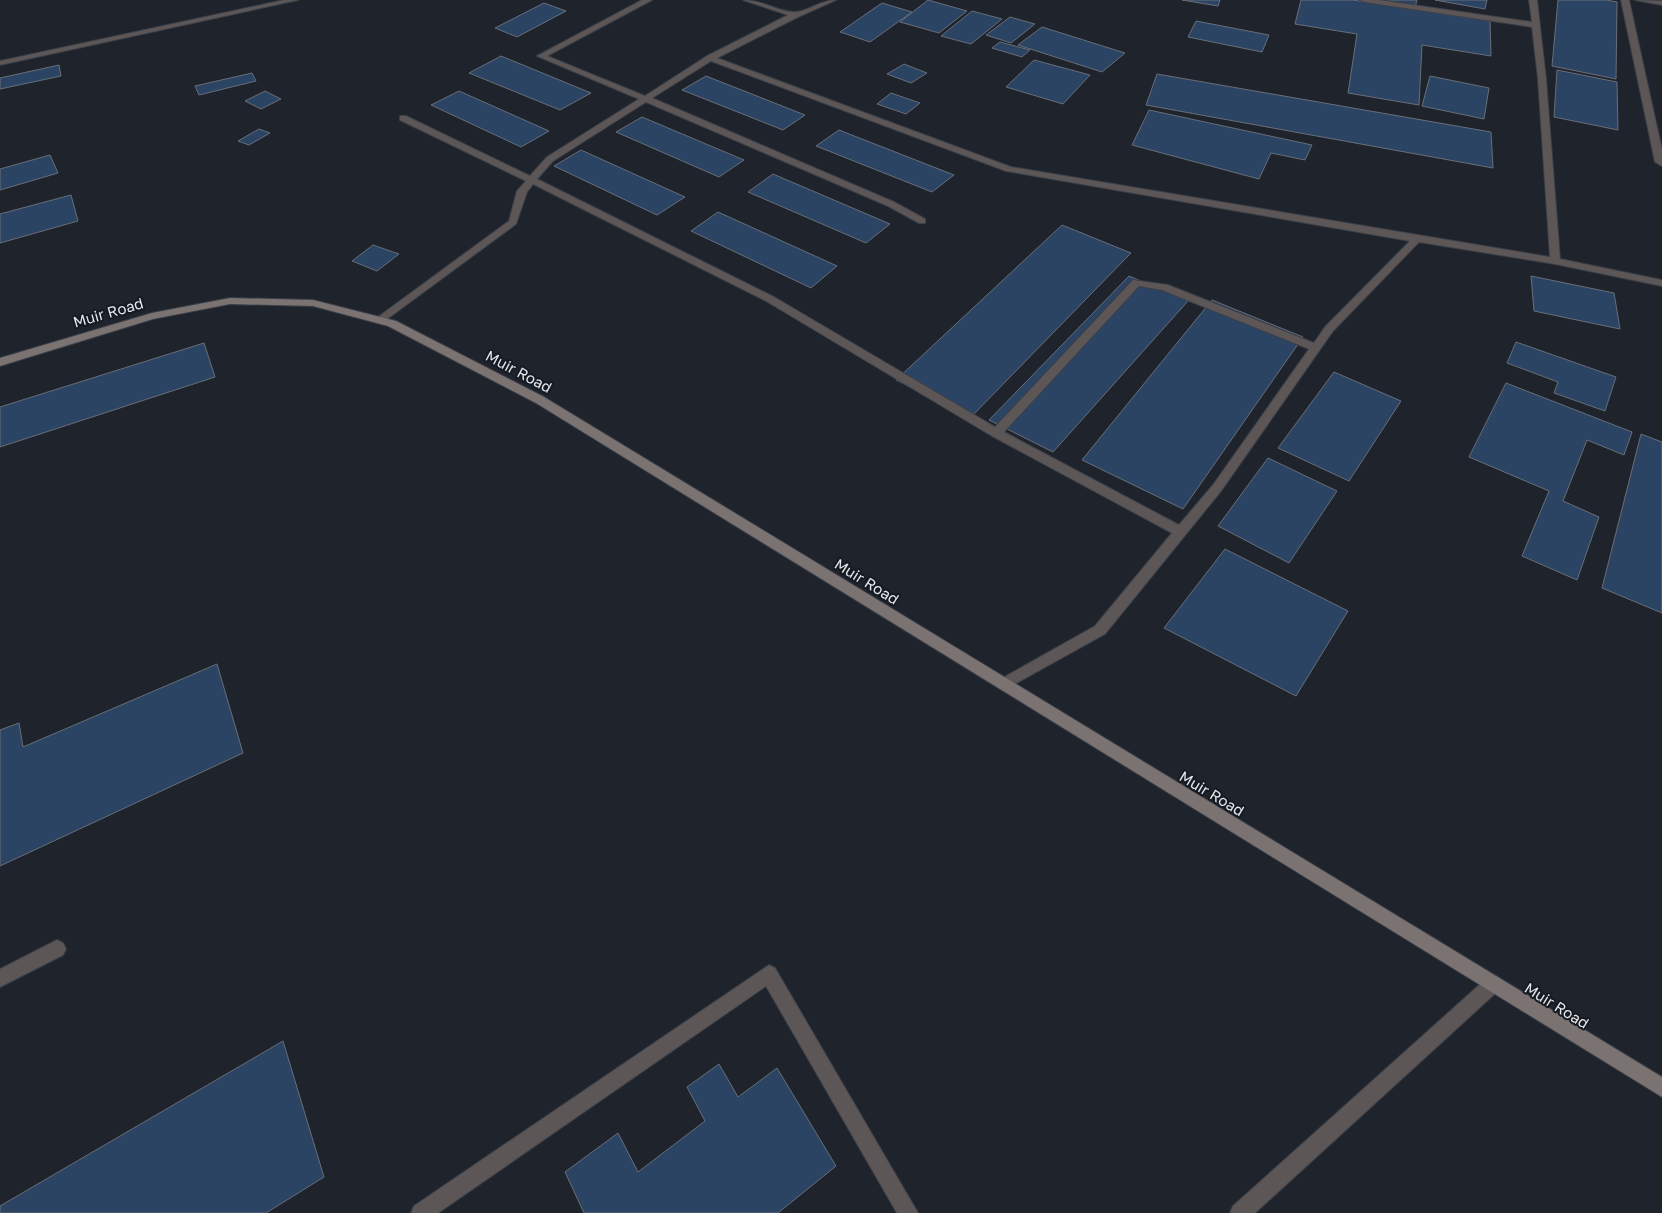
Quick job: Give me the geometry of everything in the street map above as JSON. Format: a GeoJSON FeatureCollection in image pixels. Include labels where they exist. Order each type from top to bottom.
{"type":"FeatureCollection","features":[{"type":"Feature","properties":{"kind":"main road","name":"Muir Road"},"geometry":{"type":"LineString","coordinates":[[0,362],[152,316],[230,301],[313,303],[392,323],[540,400],[1662,1088]]}},
{"type":"Feature","properties":{"kind":"street"},"geometry":{"type":"LineString","coordinates":[[0,63],[294,0]]}},
{"type":"Feature","properties":{"kind":"street"},"geometry":{"type":"LineString","coordinates":[[648,0],[541,56],[646,98],[891,204],[922,221]]}},
{"type":"Feature","properties":{"kind":"street"},"geometry":{"type":"LineString","coordinates":[[747,0],[795,15]]}},
{"type":"Feature","properties":{"kind":"street"},"geometry":{"type":"LineString","coordinates":[[379,320],[513,222],[522,191],[550,158],[710,58],[795,15],[832,0]]}},
{"type":"Feature","properties":{"kind":"street"},"geometry":{"type":"LineString","coordinates":[[1364,0],[1536,24]]}},
{"type":"Feature","properties":{"kind":"street"},"geometry":{"type":"LineString","coordinates":[[1533,0],[1542,79],[1555,260]]}},
{"type":"Feature","properties":{"kind":"street"},"geometry":{"type":"LineString","coordinates":[[1625,0],[1660,162],[1662,163]]}},
{"type":"Feature","properties":{"kind":"street"},"geometry":{"type":"LineString","coordinates":[[1639,0],[1657,2]]}},
{"type":"Feature","properties":{"kind":"street"},"geometry":{"type":"LineString","coordinates":[[710,58],[1009,169],[1416,239],[1555,260],[1662,283]]}},
{"type":"Feature","properties":{"kind":"street"},"geometry":{"type":"LineString","coordinates":[[403,118],[770,299],[996,433],[1181,532]]}},
{"type":"Feature","properties":{"kind":"street"},"geometry":{"type":"LineString","coordinates":[[1004,684],[1100,630],[1217,488],[1329,329],[1416,239]]}},
{"type":"Feature","properties":{"kind":"street"},"geometry":{"type":"LineString","coordinates":[[996,433],[1137,282],[1164,287],[1316,348]]}},
{"type":"Feature","properties":{"kind":"street"},"geometry":{"type":"LineString","coordinates":[[0,978],[57,949]]}},
{"type":"Feature","properties":{"kind":"street"},"geometry":{"type":"LineString","coordinates":[[420,1213],[768,974],[908,1213]]}},
{"type":"Feature","properties":{"kind":"street"},"geometry":{"type":"LineString","coordinates":[[1240,1213],[1493,984]]}},
{"type":"Feature","properties":{"kind":"building"},"geometry":{"type":"Polygon","coordinates":[[[928,0],[967,11],[939,33],[900,22],[928,0]]]}},
{"type":"Feature","properties":{"kind":"building"},"geometry":{"type":"Polygon","coordinates":[[[1182,0],[1220,0],[1218,6],[1182,0]]]}},
{"type":"Feature","properties":{"kind":"building"},"geometry":{"type":"Polygon","coordinates":[[[1301,0],[1353,0],[1490,21],[1491,56],[1422,45],[1419,105],[1348,93],[1357,34],[1295,24],[1301,0]]]}},
{"type":"Feature","properties":{"kind":"building"},"geometry":{"type":"Polygon","coordinates":[[[1378,0],[1417,0],[1415,7],[1378,0]]]}},
{"type":"Feature","properties":{"kind":"building"},"geometry":{"type":"Polygon","coordinates":[[[1435,0],[1487,0],[1485,9],[1435,0]]]}},
{"type":"Feature","properties":{"kind":"building"},"geometry":{"type":"Polygon","coordinates":[[[1558,0],[1606,0],[1617,2],[1616,79],[1552,66],[1558,0]]]}},
{"type":"Feature","properties":{"kind":"building"},"geometry":{"type":"Polygon","coordinates":[[[544,3],[566,11],[517,37],[495,28],[544,3]]]}},
{"type":"Feature","properties":{"kind":"building"},"geometry":{"type":"Polygon","coordinates":[[[882,3],[912,12],[870,42],[840,32],[882,3]]]}},
{"type":"Feature","properties":{"kind":"building"},"geometry":{"type":"Polygon","coordinates":[[[972,11],[1002,19],[971,44],[941,36],[972,11]]]}},
{"type":"Feature","properties":{"kind":"building"},"geometry":{"type":"Polygon","coordinates":[[[1010,17],[1035,24],[1011,43],[986,35],[1010,17]]]}},
{"type":"Feature","properties":{"kind":"building"},"geometry":{"type":"Polygon","coordinates":[[[1196,21],[1269,35],[1262,52],[1188,37],[1196,21]]]}},
{"type":"Feature","properties":{"kind":"building"},"geometry":{"type":"Polygon","coordinates":[[[1042,27],[1125,53],[1102,72],[1018,45],[1042,27]]]}},
{"type":"Feature","properties":{"kind":"building"},"geometry":{"type":"Polygon","coordinates":[[[1000,42],[1030,50],[1022,57],[992,48],[1000,42]]]}},
{"type":"Feature","properties":{"kind":"building"},"geometry":{"type":"Polygon","coordinates":[[[501,56],[591,93],[560,110],[469,73],[501,56]]]}},
{"type":"Feature","properties":{"kind":"building"},"geometry":{"type":"Polygon","coordinates":[[[1034,60],[1090,75],[1063,104],[1006,87],[1034,60]]]}},
{"type":"Feature","properties":{"kind":"building"},"geometry":{"type":"Polygon","coordinates":[[[904,64],[927,73],[911,83],[887,74],[904,64]]]}},
{"type":"Feature","properties":{"kind":"building"},"geometry":{"type":"Polygon","coordinates":[[[59,65],[61,76],[0,89],[0,78],[59,65]]]}},
{"type":"Feature","properties":{"kind":"building"},"geometry":{"type":"Polygon","coordinates":[[[1557,70],[1617,82],[1618,130],[1554,117],[1557,70]]]}},
{"type":"Feature","properties":{"kind":"building"},"geometry":{"type":"Polygon","coordinates":[[[252,73],[256,81],[199,95],[195,86],[252,73]]]}},
{"type":"Feature","properties":{"kind":"building"},"geometry":{"type":"Polygon","coordinates":[[[1157,74],[1491,132],[1493,168],[1146,105],[1157,74]]]}},
{"type":"Feature","properties":{"kind":"building"},"geometry":{"type":"Polygon","coordinates":[[[706,76],[805,115],[783,130],[682,90],[706,76]]]}},
{"type":"Feature","properties":{"kind":"building"},"geometry":{"type":"Polygon","coordinates":[[[1430,76],[1489,88],[1484,119],[1422,106],[1430,76]]]}},
{"type":"Feature","properties":{"kind":"building"},"geometry":{"type":"Polygon","coordinates":[[[265,91],[281,99],[261,109],[245,101],[265,91]]]}},
{"type":"Feature","properties":{"kind":"building"},"geometry":{"type":"Polygon","coordinates":[[[459,91],[549,131],[521,147],[431,105],[459,91]]]}},
{"type":"Feature","properties":{"kind":"building"},"geometry":{"type":"Polygon","coordinates":[[[891,93],[920,103],[906,114],[877,104],[891,93]]]}},
{"type":"Feature","properties":{"kind":"building"},"geometry":{"type":"Polygon","coordinates":[[[1149,110],[1312,145],[1305,160],[1271,153],[1259,179],[1132,145],[1149,110]]]}},
{"type":"Feature","properties":{"kind":"building"},"geometry":{"type":"Polygon","coordinates":[[[642,117],[744,160],[719,177],[616,132],[642,117]]]}},
{"type":"Feature","properties":{"kind":"building"},"geometry":{"type":"Polygon","coordinates":[[[259,129],[270,133],[249,145],[238,141],[259,129]]]}},
{"type":"Feature","properties":{"kind":"building"},"geometry":{"type":"Polygon","coordinates":[[[839,130],[954,175],[932,192],[816,146],[839,130]]]}},
{"type":"Feature","properties":{"kind":"building"},"geometry":{"type":"Polygon","coordinates":[[[581,150],[685,197],[657,215],[554,166],[581,150]]]}},
{"type":"Feature","properties":{"kind":"building"},"geometry":{"type":"Polygon","coordinates":[[[50,155],[58,173],[0,190],[0,169],[50,155]]]}},
{"type":"Feature","properties":{"kind":"building"},"geometry":{"type":"Polygon","coordinates":[[[773,174],[890,224],[866,243],[748,192],[773,174]]]}},
{"type":"Feature","properties":{"kind":"building"},"geometry":{"type":"Polygon","coordinates":[[[71,195],[78,221],[0,243],[0,214],[71,195]]]}},
{"type":"Feature","properties":{"kind":"building"},"geometry":{"type":"Polygon","coordinates":[[[718,212],[837,266],[811,288],[691,231],[718,212]]]}},
{"type":"Feature","properties":{"kind":"building"},"geometry":{"type":"Polygon","coordinates":[[[1062,225],[1131,253],[971,417],[896,380],[1062,225]]]}},
{"type":"Feature","properties":{"kind":"building"},"geometry":{"type":"Polygon","coordinates":[[[373,245],[399,254],[377,271],[352,261],[373,245]]]}},
{"type":"Feature","properties":{"kind":"building"},"geometry":{"type":"Polygon","coordinates":[[[1129,276],[1188,301],[1053,452],[989,420],[1129,276]]]}},
{"type":"Feature","properties":{"kind":"building"},"geometry":{"type":"Polygon","coordinates":[[[1531,276],[1614,293],[1620,329],[1534,311],[1531,276]]]}},
{"type":"Feature","properties":{"kind":"building"},"geometry":{"type":"Polygon","coordinates":[[[1212,300],[1303,337],[1183,509],[1082,460],[1212,300]]]}},
{"type":"Feature","properties":{"kind":"building"},"geometry":{"type":"Polygon","coordinates":[[[1516,342],[1616,377],[1605,411],[1554,393],[1558,382],[1507,363],[1516,342]]]}},
{"type":"Feature","properties":{"kind":"building"},"geometry":{"type":"Polygon","coordinates":[[[204,343],[215,377],[0,447],[0,407],[204,343]]]}},
{"type":"Feature","properties":{"kind":"building"},"geometry":{"type":"Polygon","coordinates":[[[1334,372],[1401,401],[1349,481],[1278,448],[1334,372]]]}},
{"type":"Feature","properties":{"kind":"building"},"geometry":{"type":"Polygon","coordinates":[[[1506,383],[1632,432],[1624,455],[1587,440],[1563,501],[1599,517],[1577,580],[1522,556],[1549,491],[1469,457],[1506,383]]]}},
{"type":"Feature","properties":{"kind":"building"},"geometry":{"type":"Polygon","coordinates":[[[1641,434],[1662,442],[1662,613],[1602,588],[1641,434]]]}},
{"type":"Feature","properties":{"kind":"building"},"geometry":{"type":"Polygon","coordinates":[[[1268,458],[1337,491],[1289,563],[1218,526],[1268,458]]]}},
{"type":"Feature","properties":{"kind":"building"},"geometry":{"type":"Polygon","coordinates":[[[1225,549],[1348,611],[1296,696],[1164,628],[1225,549]]]}},
{"type":"Feature","properties":{"kind":"building"},"geometry":{"type":"Polygon","coordinates":[[[217,664],[243,753],[0,866],[0,730],[19,723],[23,747],[217,664]]]}},
{"type":"Feature","properties":{"kind":"building"},"geometry":{"type":"Polygon","coordinates":[[[283,1041],[324,1177],[266,1213],[0,1213],[0,1206],[283,1041]]]}},
{"type":"Feature","properties":{"kind":"building"},"geometry":{"type":"Polygon","coordinates":[[[719,1064],[738,1097],[777,1068],[836,1166],[778,1213],[584,1213],[565,1172],[618,1133],[638,1172],[705,1121],[687,1087],[719,1064]]]}}]}
